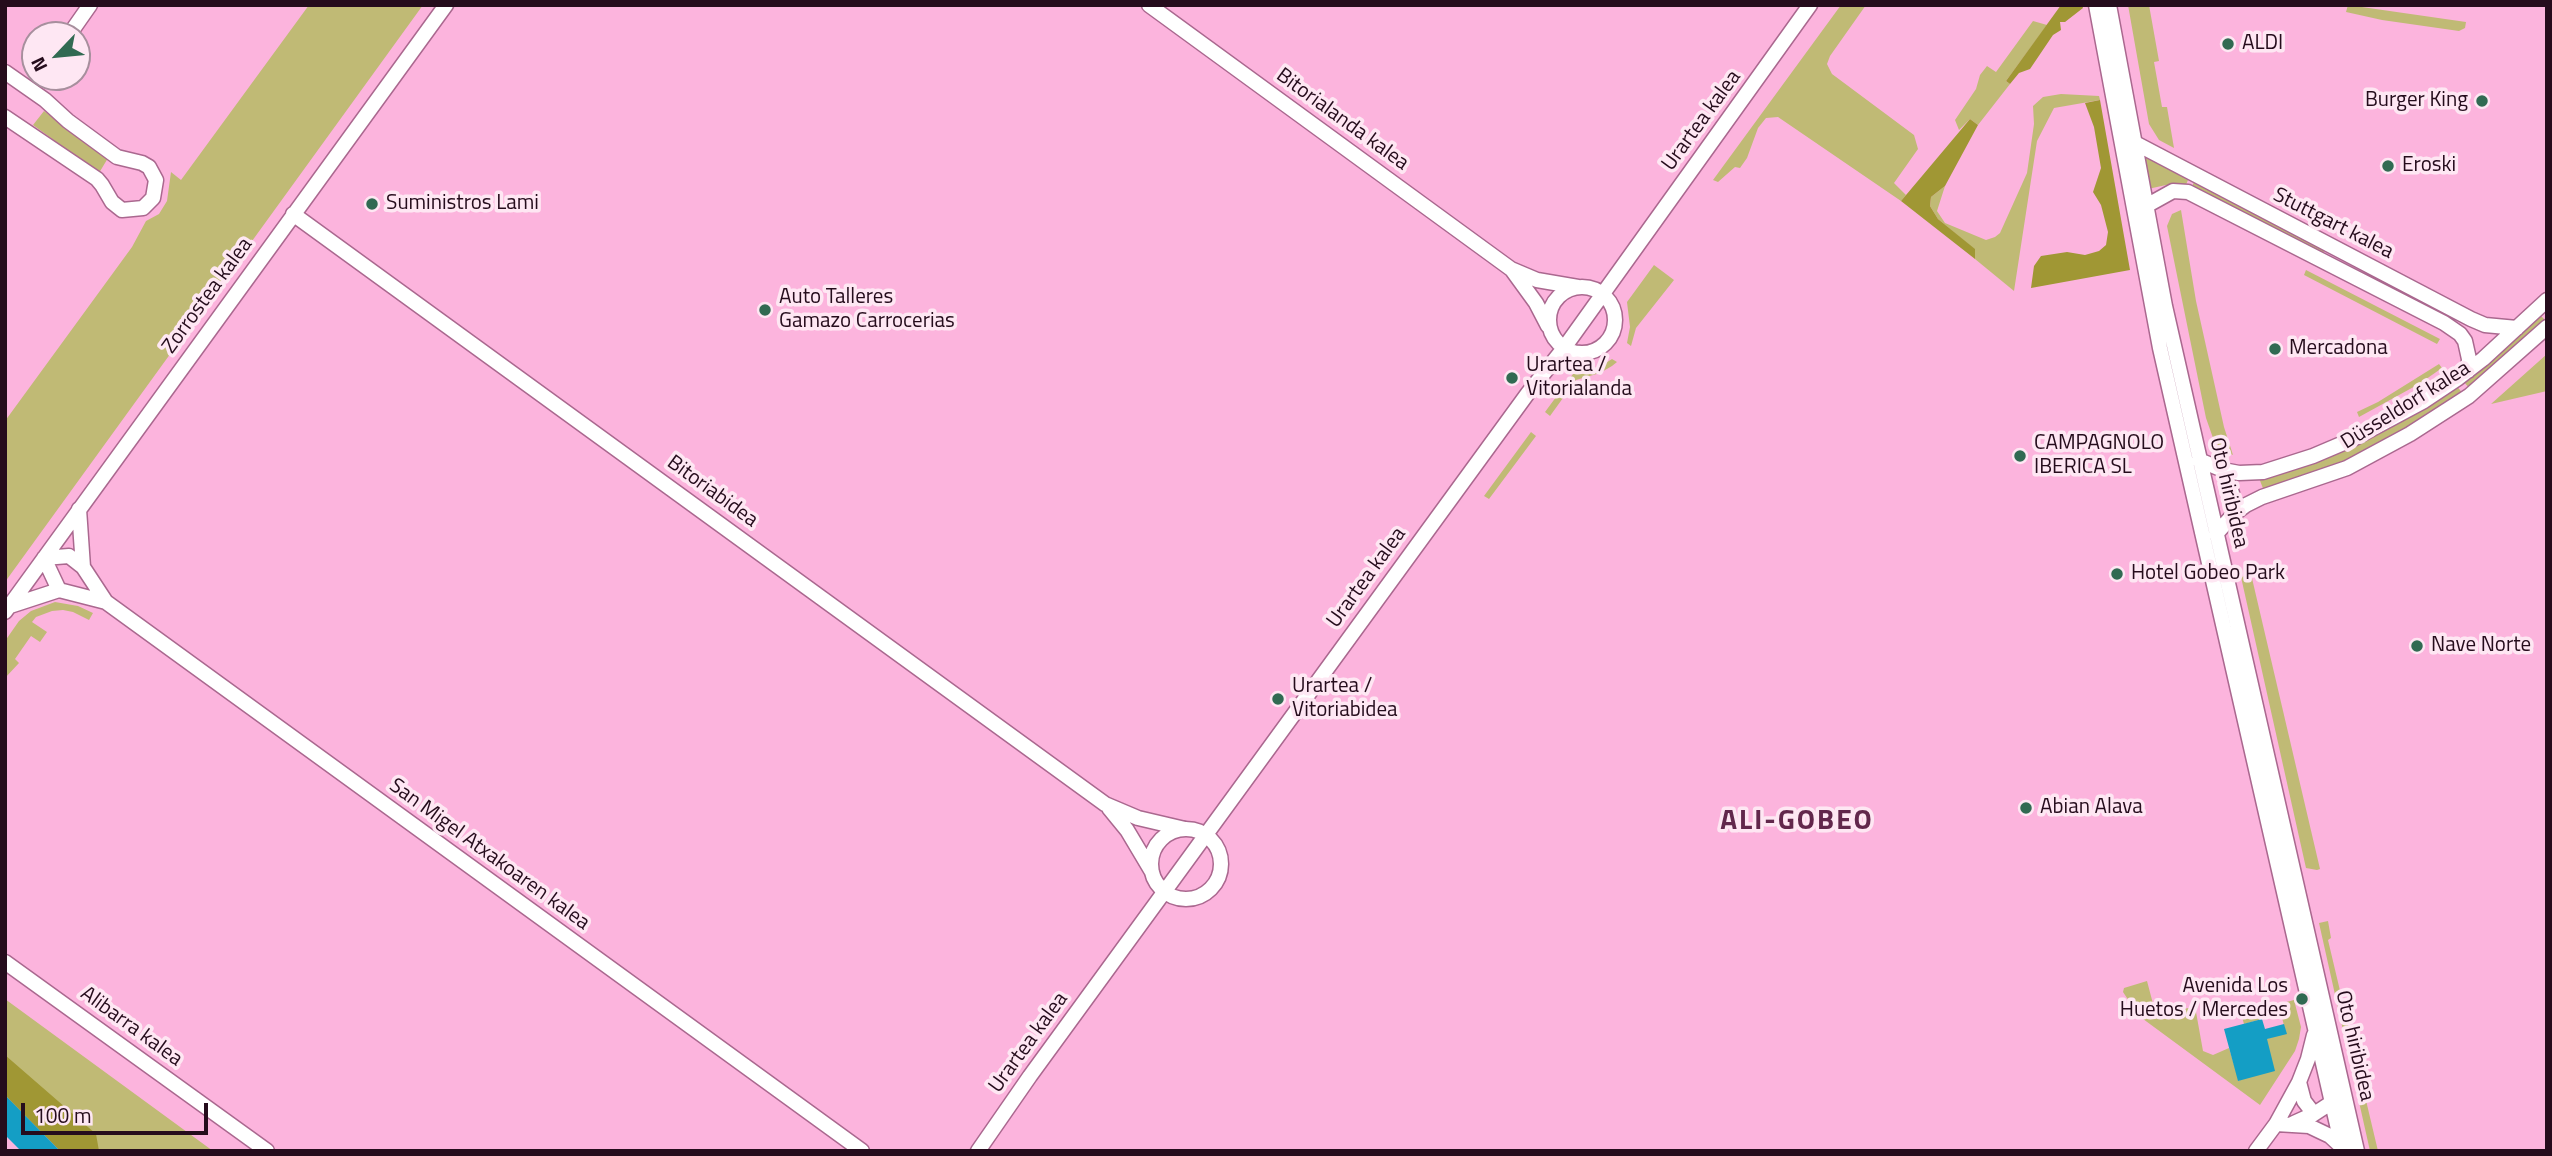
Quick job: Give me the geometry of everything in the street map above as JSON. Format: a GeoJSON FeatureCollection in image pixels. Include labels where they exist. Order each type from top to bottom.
{"type":"FeatureCollection","features":[{"type":"Feature","properties":{"kind":"street"},"geometry":{"type":"LineString","coordinates":[[79,21],[90,5]]}},
{"type":"Feature","properties":{"kind":"street","name":"Zorrostea kalea"},"geometry":{"type":"LineString","coordinates":[[8,609],[446,5]]}},
{"type":"Feature","properties":{"kind":"street","name":"Bitorialanda kalea"},"geometry":{"type":"LineString","coordinates":[[1149,5],[1511,268],[1537,280],[1578,287]]}},
{"type":"Feature","properties":{"kind":"street","name":"Urartea kalea"},"geometry":{"type":"LineString","coordinates":[[978,1151],[1164,891],[1528,393],[1564,348],[1811,5]]}},
{"type":"Feature","properties":{"kind":"street","name":"Oto hiribidea"},"geometry":{"type":"LineString","coordinates":[[2096,5],[2160,348],[2332,1103],[2348,1150]]}},
{"type":"Feature","properties":{"kind":"street","name":"Oto hiribidea"},"geometry":{"type":"LineString","coordinates":[[2109,5],[2165,306],[2344,1093],[2348,1150]]}},
{"type":"Feature","properties":{"kind":"street"},"geometry":{"type":"LineString","coordinates":[[6,118],[97,179],[103,184],[112,202],[122,210],[140,209],[151,202],[157,186],[149,167],[117,157],[68,121],[41,91]]}},
{"type":"Feature","properties":{"kind":"street","name":"Stuttgart kalea"},"geometry":{"type":"LineString","coordinates":[[2135,143],[2470,319],[2486,325],[2517,328]]}},
{"type":"Feature","properties":{"kind":"street","name":"Stuttgart kalea"},"geometry":{"type":"LineString","coordinates":[[2146,206],[2173,191],[2188,192],[2444,323],[2465,341],[2469,359],[2468,371]]}},
{"type":"Feature","properties":{"kind":"street","name":"Bitoriabidea"},"geometry":{"type":"LineString","coordinates":[[293,214],[1105,804],[1138,818],[1185,829]]}},
{"type":"Feature","properties":{"kind":"street","name":"Bitorialanda kalea"},"geometry":{"type":"LineString","coordinates":[[1511,268],[1536,303],[1550,331]]}},
{"type":"Feature","properties":{"kind":"street"},"geometry":{"type":"LineString","coordinates":[[1578,287],[1591,289],[1602,295],[1610,304],[1614,316],[1613,329],[1608,340],[1587,353],[1575,353],[1564,348],[1550,331],[1549,317],[1553,303],[1564,292],[1578,287]]}},
{"type":"Feature","properties":{"kind":"street","name":"Düsseldorf kalea"},"geometry":{"type":"LineString","coordinates":[[2199,460],[2239,473],[2263,472],[2314,456],[2378,427],[2424,401],[2468,371],[2547,300]]}},
{"type":"Feature","properties":{"kind":"street","name":"Düsseldorf kalea"},"geometry":{"type":"LineString","coordinates":[[2216,534],[2234,514],[2262,497],[2347,468],[2410,434],[2469,396],[2547,327]]}},
{"type":"Feature","properties":{"kind":"street"},"geometry":{"type":"LineString","coordinates":[[2223,470],[2232,493],[2234,514]]}},
{"type":"Feature","properties":{"kind":"street","name":"San Migel Atxakoaren kalea"},"geometry":{"type":"LineString","coordinates":[[79,509],[83,567],[106,603]]}},
{"type":"Feature","properties":{"kind":"street"},"geometry":{"type":"LineString","coordinates":[[8,609],[59,590],[44,558],[69,556],[83,567]]}},
{"type":"Feature","properties":{"kind":"street","name":"San Migel Atxakoaren kalea"},"geometry":{"type":"LineString","coordinates":[[59,590],[106,603],[851,1146],[862,1151]]}},
{"type":"Feature","properties":{"kind":"street","name":"Bitoriabidea"},"geometry":{"type":"LineString","coordinates":[[1105,804],[1127,830],[1153,875]]}},
{"type":"Feature","properties":{"kind":"street"},"geometry":{"type":"LineString","coordinates":[[1185,829],[1207,835],[1216,845],[1220,856],[1219,877],[1214,886],[1197,897],[1186,899],[1164,891],[1153,875],[1152,863],[1154,851],[1160,841],[1170,833],[1185,829]]}},
{"type":"Feature","properties":{"kind":"street","name":"Alibarra kalea"},"geometry":{"type":"LineString","coordinates":[[5,962],[267,1151]]}},
{"type":"Feature","properties":{"kind":"street"},"geometry":{"type":"LineString","coordinates":[[2256,1151],[2276,1124],[2299,1083],[2316,1030]]}},
{"type":"Feature","properties":{"kind":"street"},"geometry":{"type":"LineString","coordinates":[[2299,1083],[2304,1101],[2314,1114]]}},
{"type":"Feature","properties":{"kind":"street"},"geometry":{"type":"LineString","coordinates":[[2292,1124],[2314,1114],[2344,1093]]}},
{"type":"Feature","properties":{"kind":"street"},"geometry":{"type":"LineString","coordinates":[[2276,1124],[2292,1124],[2318,1130],[2348,1150]]}},
{"type":"Feature","properties":{"kind":"shaded area"},"geometry":{"type":"Polygon","coordinates":[[[309,5],[423,5],[5,582],[5,421],[132,247],[146,221],[159,214],[167,201],[171,172],[181,180],[309,5]]]}},
{"type":"Feature","properties":{"kind":"shaded area"},"geometry":{"type":"Polygon","coordinates":[[[1841,5],[1866,5],[1827,64],[1832,74],[1914,135],[1918,149],[1894,183],[1906,195],[1901,201],[1778,117],[1766,118],[1758,128],[1747,158],[1740,168],[1735,167],[1718,182],[1713,180],[1841,5]]]}},
{"type":"Feature","properties":{"kind":"shaded area"},"geometry":{"type":"Polygon","coordinates":[[[2061,5],[2082,5],[2083,8],[2065,22],[2060,22],[2061,30],[2053,35],[2030,69],[2019,73],[2010,84],[2006,81],[2061,5]]]}},
{"type":"Feature","properties":{"kind":"shaded area"},"geometry":{"type":"Polygon","coordinates":[[[2128,5],[2149,5],[2159,61],[2154,62],[2162,107],[2167,107],[2174,148],[2159,140],[2149,124],[2128,5]]]}},
{"type":"Feature","properties":{"kind":"shaded area"},"geometry":{"type":"Polygon","coordinates":[[[2348,5],[2466,22],[2465,28],[2459,31],[2382,20],[2346,12],[2348,5]]]}},
{"type":"Feature","properties":{"kind":"shaded area"},"geometry":{"type":"Polygon","coordinates":[[[2033,21],[2047,25],[2006,81],[2010,84],[1978,125],[1970,119],[1959,130],[1955,120],[1976,89],[1980,75],[1987,66],[1996,72],[2033,21]]]}},
{"type":"Feature","properties":{"kind":"shaded area"},"geometry":{"type":"Polygon","coordinates":[[[2061,94],[2099,96],[2100,100],[2054,108],[2037,141],[2014,291],[1975,259],[1974,249],[1938,219],[1930,206],[1931,197],[1945,186],[1937,211],[1945,223],[1986,240],[1995,237],[2000,233],[2027,173],[2034,124],[2033,106],[2043,97],[2061,94]]]}},
{"type":"Feature","properties":{"kind":"shaded area"},"geometry":{"type":"Polygon","coordinates":[[[2100,100],[2130,270],[2031,288],[2034,266],[2041,256],[2067,252],[2085,255],[2099,251],[2106,245],[2108,232],[2101,205],[2093,192],[2101,168],[2094,127],[2085,103],[2100,100]]]}},
{"type":"Feature","properties":{"kind":"shaded area"},"geometry":{"type":"Polygon","coordinates":[[[44,111],[108,158],[99,173],[33,125],[44,111]]]}},
{"type":"Feature","properties":{"kind":"shaded area"},"geometry":{"type":"Polygon","coordinates":[[[1970,119],[1978,125],[1945,186],[1931,197],[1930,206],[1938,219],[1975,249],[1975,259],[1901,201],[1970,119]]]}},
{"type":"Feature","properties":{"kind":"shaded area"},"geometry":{"type":"Polygon","coordinates":[[[2142,153],[2188,180],[2185,187],[2166,185],[2148,189],[2142,153]]]}},
{"type":"Feature","properties":{"kind":"shaded area"},"geometry":{"type":"Polygon","coordinates":[[[2194,182],[2325,250],[2322,254],[2191,189],[2194,182]]]}},
{"type":"Feature","properties":{"kind":"shaded area"},"geometry":{"type":"Polygon","coordinates":[[[2181,210],[2196,301],[2224,427],[2233,455],[2220,448],[2213,438],[2206,418],[2167,226],[2172,214],[2181,210]]]}},
{"type":"Feature","properties":{"kind":"shaded area"},"geometry":{"type":"Polygon","coordinates":[[[1654,265],[1674,280],[1636,328],[1631,346],[1627,343],[1630,327],[1627,302],[1654,265]]]}},
{"type":"Feature","properties":{"kind":"shaded area"},"geometry":{"type":"Polygon","coordinates":[[[2306,270],[2440,339],[2437,344],[2304,275],[2306,270]]]}},
{"type":"Feature","properties":{"kind":"shaded area"},"geometry":{"type":"Polygon","coordinates":[[[2539,314],[2547,322],[2471,390],[2463,381],[2539,314]]]}},
{"type":"Feature","properties":{"kind":"shaded area"},"geometry":{"type":"Polygon","coordinates":[[[2547,354],[2547,391],[2491,404],[2547,354]]]}},
{"type":"Feature","properties":{"kind":"shaded area"},"geometry":{"type":"Polygon","coordinates":[[[1612,359],[1617,362],[1600,373],[1576,380],[1550,416],[1545,412],[1573,374],[1599,367],[1612,359]]]}},
{"type":"Feature","properties":{"kind":"shaded area"},"geometry":{"type":"Polygon","coordinates":[[[2439,364],[2442,368],[2419,384],[2359,417],[2357,412],[2439,364]]]}},
{"type":"Feature","properties":{"kind":"shaded area"},"geometry":{"type":"Polygon","coordinates":[[[2456,385],[2464,395],[2419,424],[2341,464],[2264,491],[2259,478],[2456,385]]]}},
{"type":"Feature","properties":{"kind":"shaded area"},"geometry":{"type":"Polygon","coordinates":[[[1531,432],[1536,436],[1489,499],[1484,496],[1531,432]]]}},
{"type":"Feature","properties":{"kind":"shaded area"},"geometry":{"type":"Polygon","coordinates":[[[2251,574],[2320,869],[2317,870],[2306,868],[2241,577],[2251,574]]]}},
{"type":"Feature","properties":{"kind":"shaded area"},"geometry":{"type":"Polygon","coordinates":[[[55,602],[78,606],[93,613],[89,620],[63,610],[36,617],[32,622],[47,632],[40,642],[31,636],[15,659],[19,663],[5,678],[5,641],[19,621],[31,611],[55,602]]]}},
{"type":"Feature","properties":{"kind":"shaded area"},"geometry":{"type":"Polygon","coordinates":[[[2328,921],[2331,938],[2328,940],[2378,1151],[2370,1151],[2319,923],[2328,921]]]}},
{"type":"Feature","properties":{"kind":"shaded area"},"geometry":{"type":"Polygon","coordinates":[[[2147,981],[2156,1015],[2193,1007],[2203,1051],[2213,1055],[2229,1048],[2239,1081],[2266,1039],[2286,1033],[2281,1014],[2244,1024],[2241,1014],[2294,1000],[2301,1027],[2299,1039],[2295,1051],[2260,1105],[2139,1016],[2123,992],[2124,988],[2147,981]]]}},
{"type":"Feature","properties":{"kind":"shaded area"},"geometry":{"type":"Polygon","coordinates":[[[5,999],[213,1151],[60,1151],[5,1095],[5,999]]]}},
{"type":"Feature","properties":{"kind":"shaded area"},"geometry":{"type":"Polygon","coordinates":[[[5,1055],[96,1134],[99,1151],[60,1151],[5,1095],[5,1055]]]}},
{"type":"Feature","properties":{"kind":"water"},"geometry":{"type":"Polygon","coordinates":[[[2262,1019],[2265,1029],[2284,1024],[2287,1034],[2267,1039],[2275,1071],[2238,1081],[2224,1029],[2262,1019]]]}},
{"type":"Feature","properties":{"kind":"water"},"geometry":{"type":"Polygon","coordinates":[[[5,1095],[60,1151],[21,1151],[5,1135],[5,1095]]]}},
{"type":"Feature","properties":{"kind":"place","name":"ALDI"},"geometry":{"type":"Point","coordinates":[2228,44]}},
{"type":"Feature","properties":{"kind":"place","name":"Burger King"},"geometry":{"type":"Point","coordinates":[2482,101]}},
{"type":"Feature","properties":{"kind":"place","name":"Eroski"},"geometry":{"type":"Point","coordinates":[2388,166]}},
{"type":"Feature","properties":{"kind":"place","name":"Suministros Lami"},"geometry":{"type":"Point","coordinates":[372,204]}},
{"type":"Feature","properties":{"kind":"place","name":"Auto Talleres Gamazo Carrocerias"},"geometry":{"type":"Point","coordinates":[765,310]}},
{"type":"Feature","properties":{"kind":"place","name":"Mercadona"},"geometry":{"type":"Point","coordinates":[2275,349]}},
{"type":"Feature","properties":{"kind":"place","name":"Urartea / Vitorialanda"},"geometry":{"type":"Point","coordinates":[1512,378]}},
{"type":"Feature","properties":{"kind":"place","name":"CAMPAGNOLO IBERICA SL"},"geometry":{"type":"Point","coordinates":[2020,456]}},
{"type":"Feature","properties":{"kind":"place","name":"Hotel Gobeo Park"},"geometry":{"type":"Point","coordinates":[2117,574]}},
{"type":"Feature","properties":{"kind":"place","name":"Nave Norte"},"geometry":{"type":"Point","coordinates":[2417,646]}},
{"type":"Feature","properties":{"kind":"place","name":"Urartea / Vitoriabidea"},"geometry":{"type":"Point","coordinates":[1278,699]}},
{"type":"Feature","properties":{"kind":"place","name":"Abian Alava"},"geometry":{"type":"Point","coordinates":[2026,808]}},
{"type":"Feature","properties":{"kind":"place","name":"Avenida Los Huetos / Mercedes"},"geometry":{"type":"Point","coordinates":[2302,999]}},
{"type":"Feature","properties":{"kind":"district","name":"ALI-GOBEO"},"geometry":{"type":"Point","coordinates":[1797,822]}}]}
